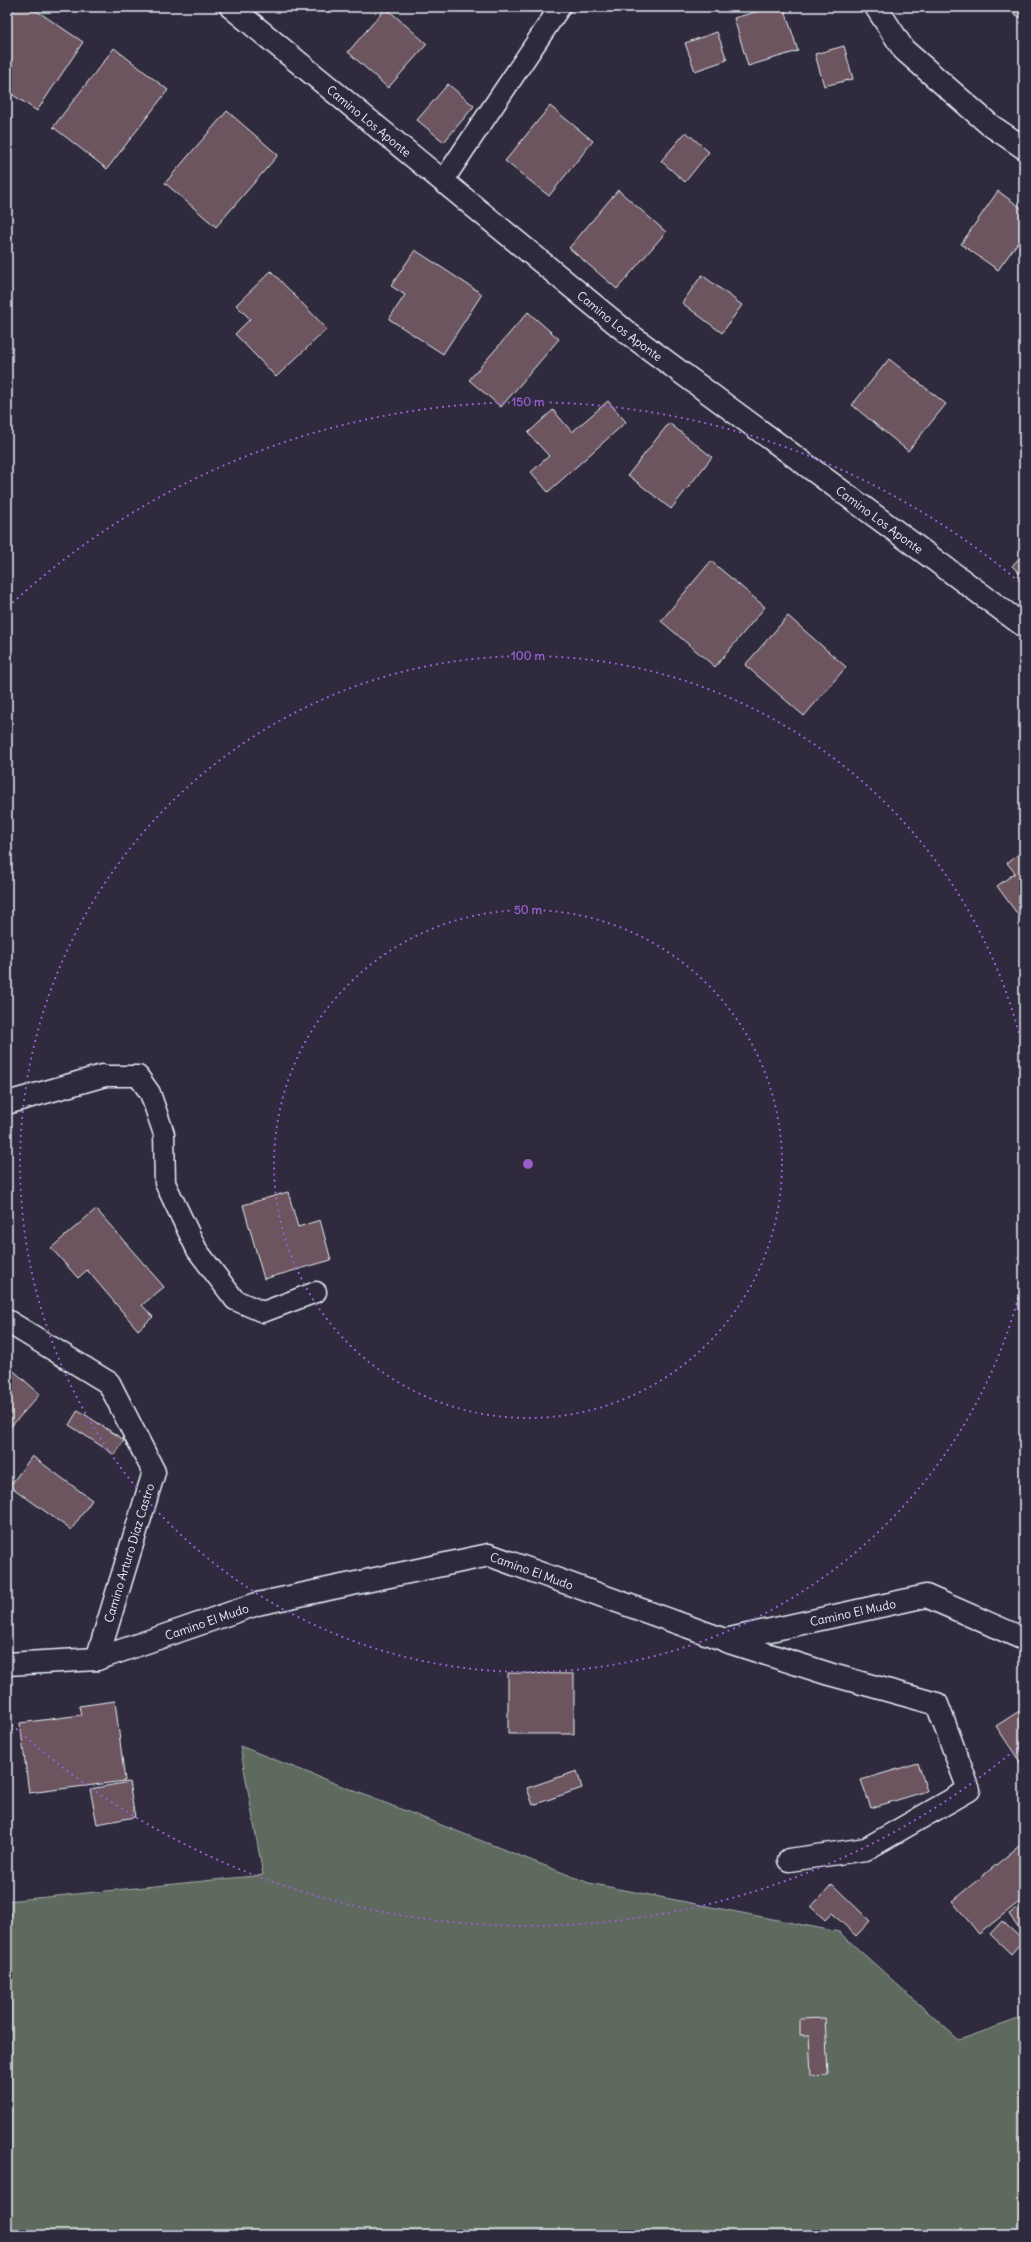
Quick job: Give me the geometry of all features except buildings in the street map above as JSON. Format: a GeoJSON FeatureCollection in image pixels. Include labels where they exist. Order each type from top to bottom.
{"type":"FeatureCollection","features":[{"type":"Feature","properties":{"kind":"street","name":"Camino Los Aponte"},"geometry":{"type":"LineString","coordinates":[[231,7],[629,334],[1024,626]]}},
{"type":"Feature","properties":{"kind":"street"},"geometry":{"type":"LineString","coordinates":[[876,7],[904,50],[990,125],[1024,148]]}},
{"type":"Feature","properties":{"kind":"street"},"geometry":{"type":"LineString","coordinates":[[7,1103],[102,1076]]}},
{"type":"Feature","properties":{"kind":"street","name":"Camino Arturo Díaz Castro"},"geometry":{"type":"LineString","coordinates":[[7,1321],[109,1383],[154,1472],[97,1659]]}},
{"type":"Feature","properties":{"kind":"street","name":"Camino El Mudo"},"geometry":{"type":"LineString","coordinates":[[7,1664],[97,1659],[257,1604],[489,1555],[725,1640],[926,1596],[1024,1639]]}},
{"type":"Feature","properties":{"kind":"street"},"geometry":{"type":"LineString","coordinates":[[725,1640],[829,1674],[937,1704],[969,1790],[866,1849],[789,1860]]}},
{"type":"Feature","properties":{"kind":"lane"},"geometry":{"type":"LineString","coordinates":[[443,181],[560,7]]}},
{"type":"Feature","properties":{"kind":"lane"},"geometry":{"type":"LineString","coordinates":[[102,1076],[138,1076],[150,1093],[164,1134],[165,1183],[197,1250],[235,1300],[263,1312],[316,1292]]}},
{"type":"Feature","properties":{"kind":"green space"},"geometry":{"type":"Polygon","coordinates":[[[240,1746],[589,1883],[839,1932],[959,2040],[1024,2017],[1024,2235],[7,2235],[7,1901],[263,1875],[240,1746]]]}}]}
